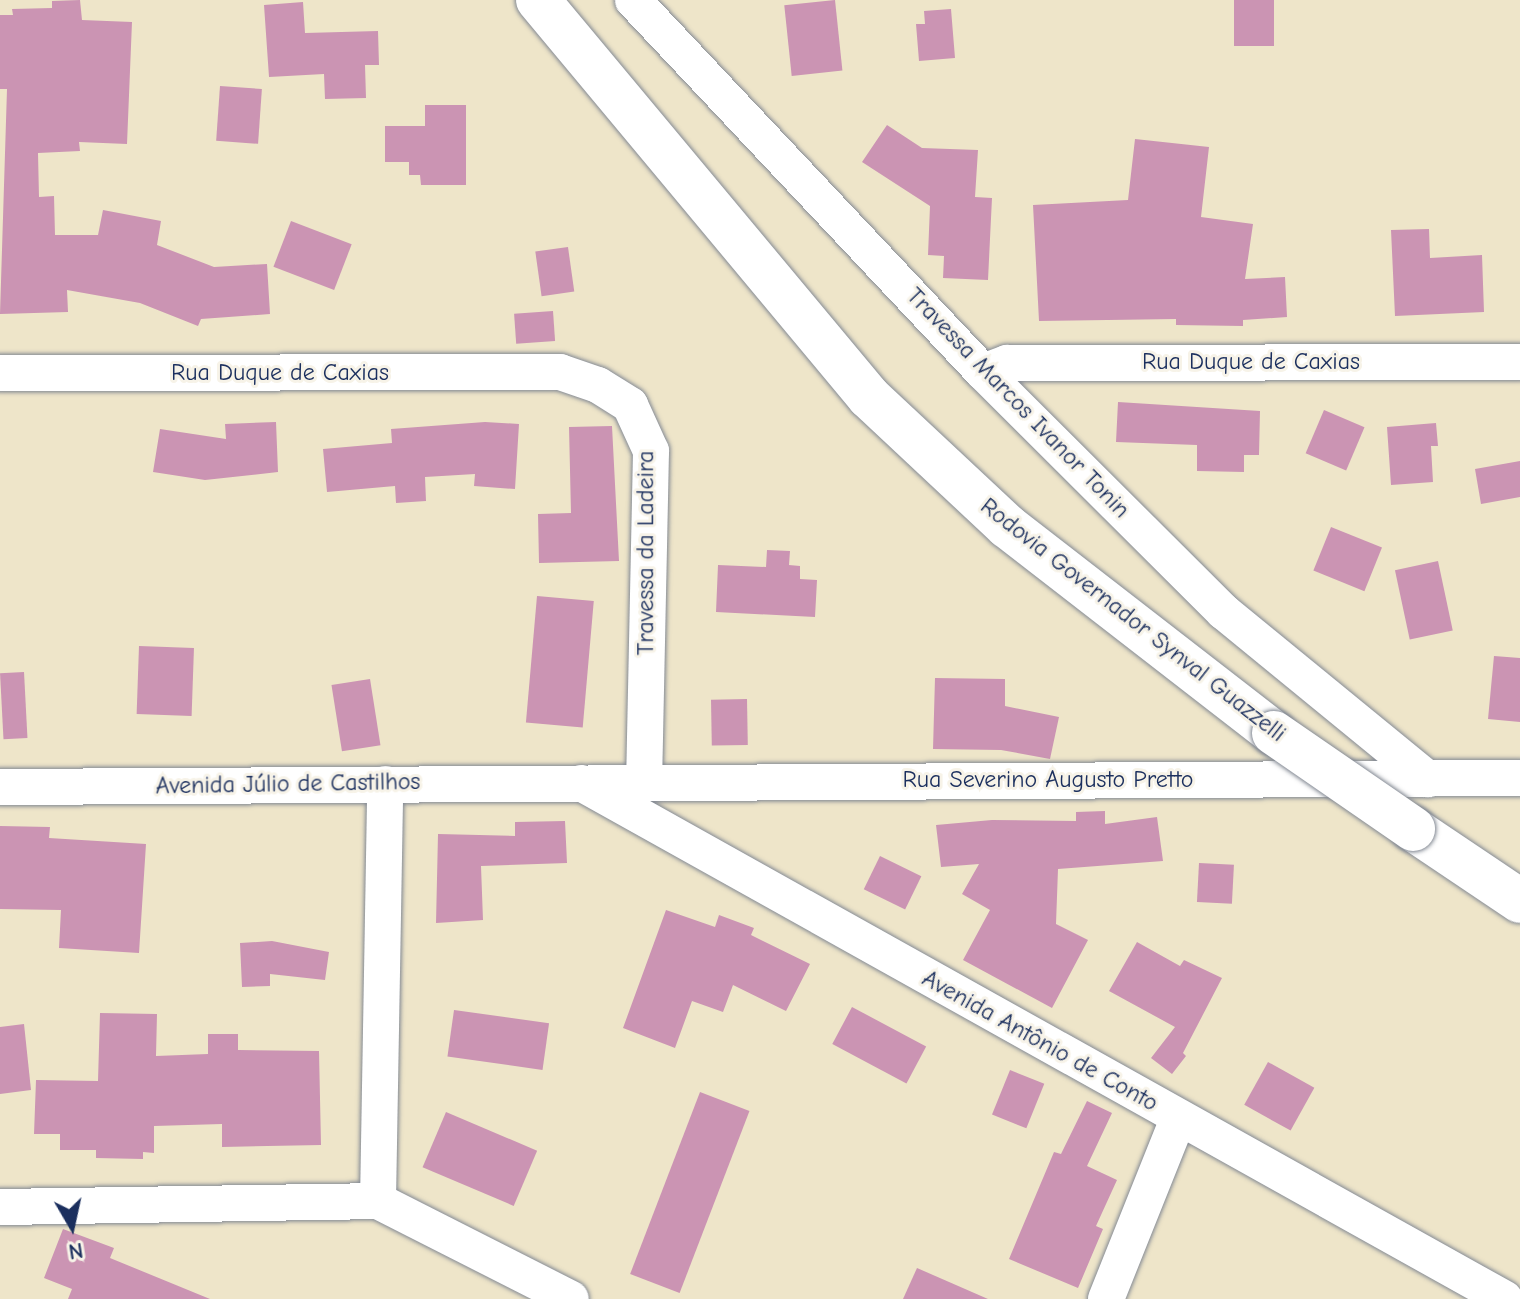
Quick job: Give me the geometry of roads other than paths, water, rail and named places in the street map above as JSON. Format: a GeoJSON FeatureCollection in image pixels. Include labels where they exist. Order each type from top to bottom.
{"type":"FeatureCollection","features":[{"type":"Feature","properties":{"kind":"main road","name":"Rodovia Governador Synval Guazzelli"},"geometry":{"type":"LineString","coordinates":[[538,0],[869,397],[1007,526],[1274,733],[1520,901]]}},
{"type":"Feature","properties":{"kind":"street","name":"Travessa Marcos Ivanor Tonin"},"geometry":{"type":"LineString","coordinates":[[633,0],[983,372],[1224,612],[1428,779]]}},
{"type":"Feature","properties":{"kind":"street","name":"Rua Duque de Caxias"},"geometry":{"type":"LineString","coordinates":[[983,372],[1007,363],[1520,362]]}},
{"type":"Feature","properties":{"kind":"street","name":"Rua Duque de Caxias"},"geometry":{"type":"LineString","coordinates":[[0,373],[560,372]]}},
{"type":"Feature","properties":{"kind":"street","name":"Travessa da Ladeira"},"geometry":{"type":"LineString","coordinates":[[560,372],[598,385],[630,405],[651,451],[644,782]]}},
{"type":"Feature","properties":{"kind":"street","name":"Rua Severino Augusto Pretto"},"geometry":{"type":"LineString","coordinates":[[576,780],[1520,778]]}},
{"type":"Feature","properties":{"kind":"street","name":"Avenida Júlio de Castilhos"},"geometry":{"type":"LineString","coordinates":[[0,787],[576,780]]}},
{"type":"Feature","properties":{"kind":"street","name":"Avenida Antônio de Conto"},"geometry":{"type":"LineString","coordinates":[[576,780],[1505,1299]]}},
{"type":"Feature","properties":{"kind":"street"},"geometry":{"type":"LineString","coordinates":[[378,1201],[385,784]]}},
{"type":"Feature","properties":{"kind":"street"},"geometry":{"type":"LineString","coordinates":[[1106,1299],[1178,1119]]}},
{"type":"Feature","properties":{"kind":"street"},"geometry":{"type":"LineString","coordinates":[[0,1207],[378,1201],[571,1299]]}}]}
